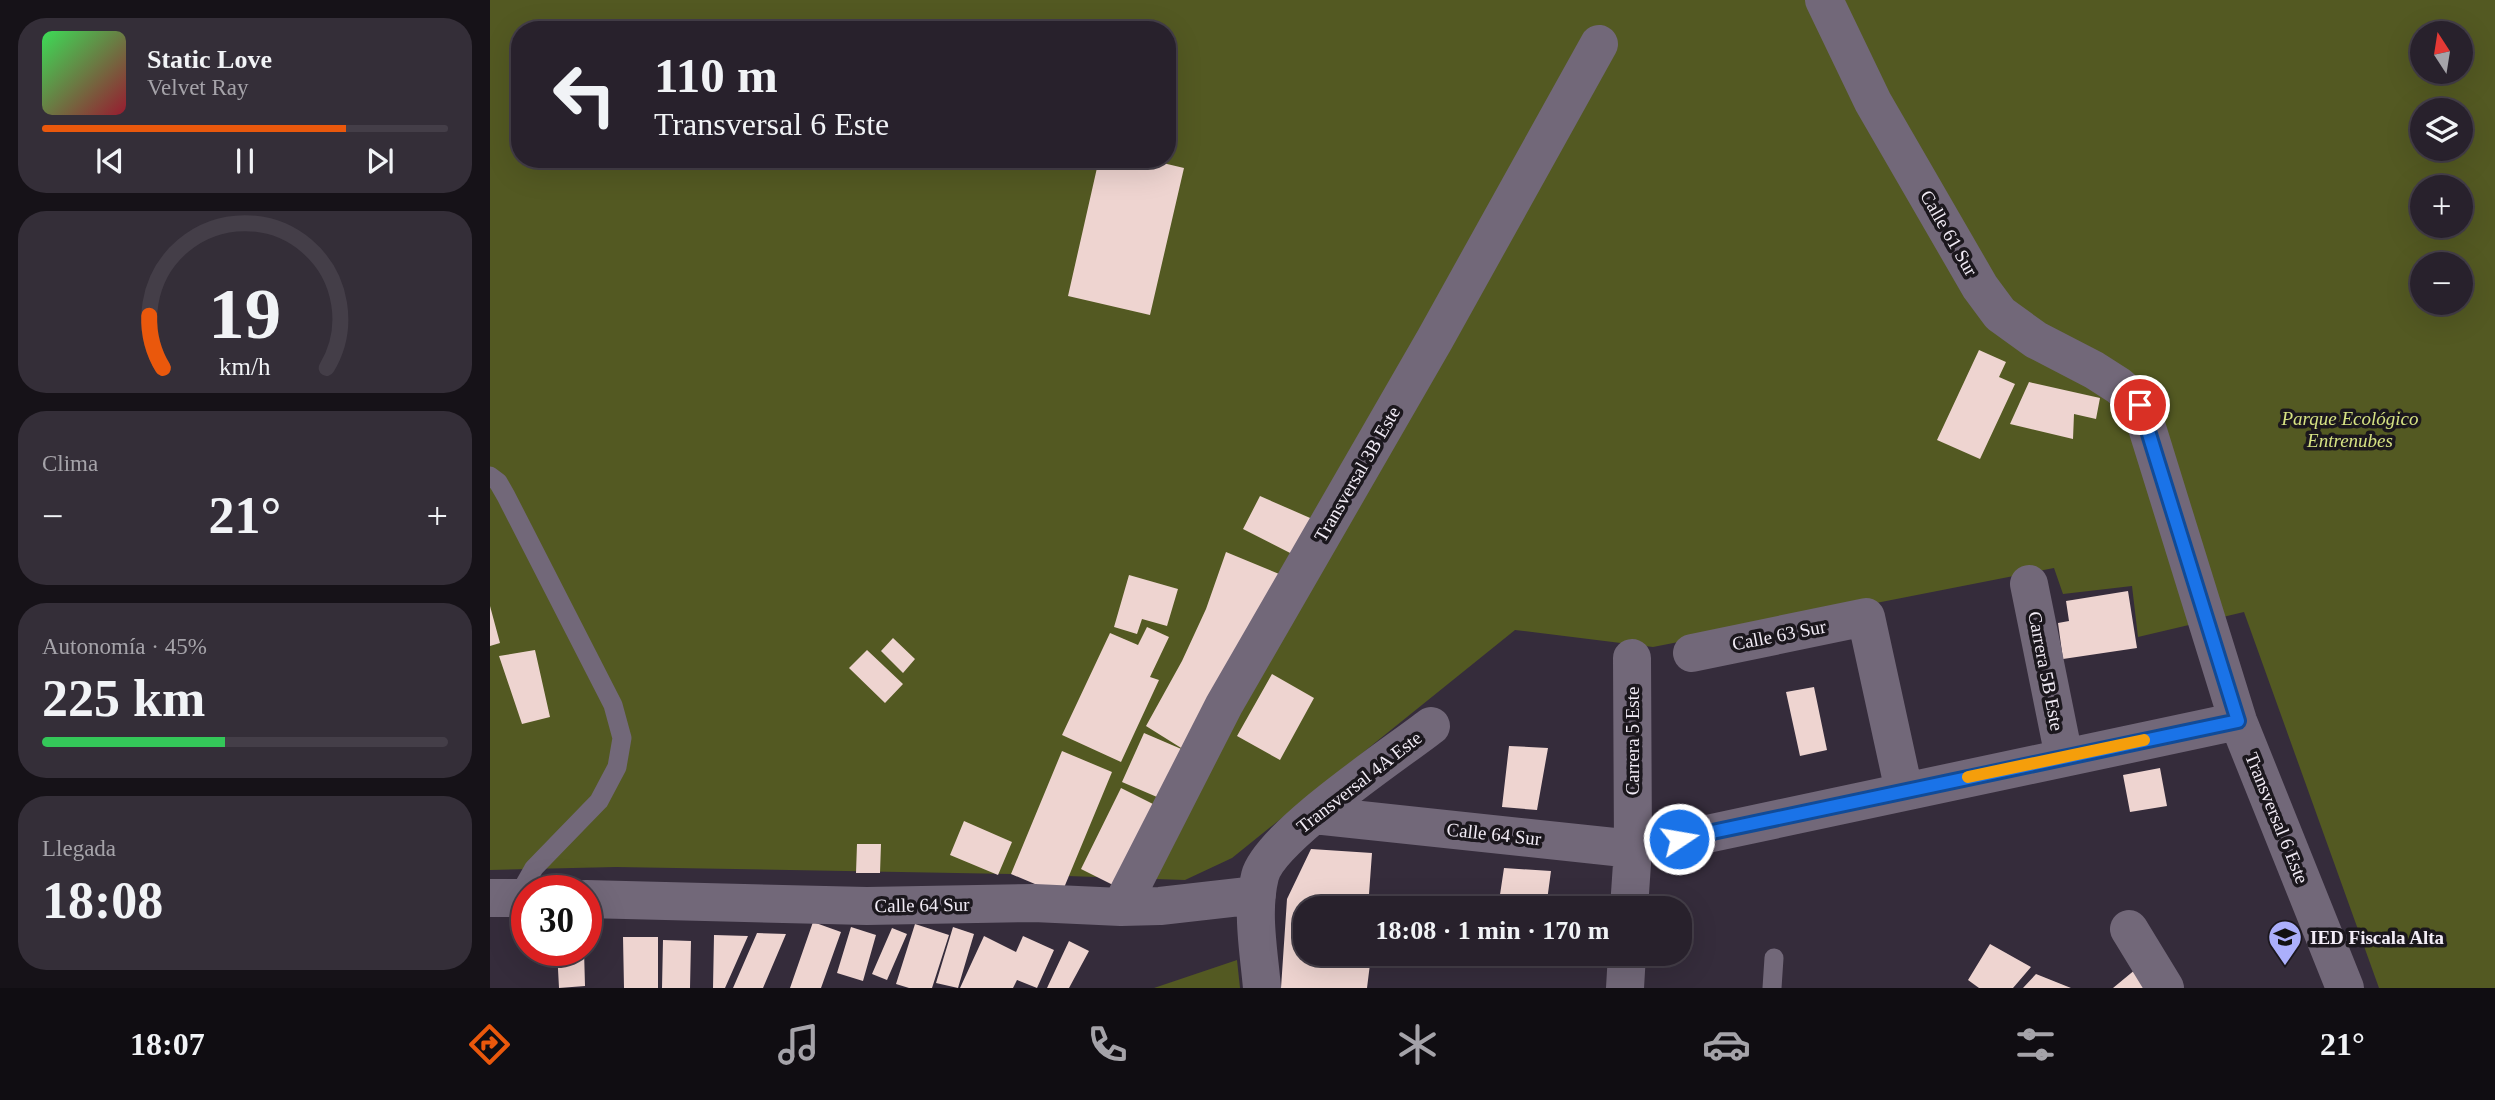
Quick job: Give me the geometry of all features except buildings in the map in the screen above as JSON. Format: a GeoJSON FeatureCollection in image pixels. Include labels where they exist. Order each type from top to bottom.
{"type":"FeatureCollection","features":[{"type":"Feature","properties":{"kind":"street","name":"Calle 61 Sur"},"geometry":{"type":"LineString","coordinates":[[1824,0],[1873,102],[1980,286],[2000,314],[2036,340],[2119,386],[2140,405]]}},
{"type":"Feature","properties":{"kind":"street","name":"Transversal 3B Este"},"geometry":{"type":"LineString","coordinates":[[1121,907],[1224,705],[1421,363],[1599,44]]}},
{"type":"Feature","properties":{"kind":"street","name":"Transversal 6 Este"},"geometry":{"type":"LineString","coordinates":[[2140,405],[2238,721],[2345,988]]}},
{"type":"Feature","properties":{"kind":"street","name":"Carrera 5B Este"},"geometry":{"type":"LineString","coordinates":[[2029,584],[2064,757]]}},
{"type":"Feature","properties":{"kind":"street","name":"Calle 63 Sur"},"geometry":{"type":"LineString","coordinates":[[1692,653],[1866,617],[1904,791]]}},
{"type":"Feature","properties":{"kind":"street","name":"Carrera 5 Este"},"geometry":{"type":"LineString","coordinates":[[1630,896],[1633,849],[1632,658]]}},
{"type":"Feature","properties":{"kind":"street"},"geometry":{"type":"LineString","coordinates":[[1679,839],[2238,721]]}},
{"type":"Feature","properties":{"kind":"street","name":"Transversal 4A Este"},"geometry":{"type":"LineString","coordinates":[[1262,988],[1256,905],[1261,874],[1273,852],[1300,827],[1431,726]]}},
{"type":"Feature","properties":{"kind":"street","name":"Calle 64 Sur"},"geometry":{"type":"LineString","coordinates":[[1300,827],[1633,849]]}},
{"type":"Feature","properties":{"kind":"street","name":"Calle 64 Sur"},"geometry":{"type":"LineString","coordinates":[[602,899],[867,906],[994,903],[1121,907],[1160,906],[1257,895]]}},
{"type":"Feature","properties":{"kind":"street"},"geometry":{"type":"LineString","coordinates":[[2129,929],[2165,988]]}},
{"type":"Feature","properties":{"kind":"street"},"geometry":{"type":"LineString","coordinates":[[1625,988],[1626,966]]}},
{"type":"Feature","properties":{"kind":"lane"},"geometry":{"type":"LineString","coordinates":[[490,475],[498,482],[506,496],[590,657],[613,705],[622,737],[617,767],[599,801],[529,875]]}},
{"type":"Feature","properties":{"kind":"lane"},"geometry":{"type":"LineString","coordinates":[[1772,988],[1774,958]]}},
{"type":"Feature","properties":{"kind":"green space","name":"Parque Ecológico Entrenubes"},"geometry":{"type":"Polygon","coordinates":[[[490,0],[2495,0],[2495,988],[2379,988],[2244,612],[2138,637],[2132,586],[2063,594],[2054,568],[1653,647],[1515,630],[1232,858],[1185,880],[616,867],[490,870],[490,0]]]}},
{"type":"Feature","properties":{"kind":"green space"},"geometry":{"type":"Polygon","coordinates":[[[1237,960],[1240,988],[1154,988],[1237,960]]]}},
{"type":"Feature","properties":{"kind":"slow traffic"},"geometry":{"type":"LineString","coordinates":[[1968,777],[2144,740]]}},
{"type":"Feature","properties":{"kind":"place","name":"IED Fiscala Alta"},"geometry":{"type":"Point","coordinates":[2285,967]}},
{"type":"Feature","properties":{"kind":"route"},"geometry":{"type":"LineString","coordinates":[[1679,839],[2238,721],[2140,405]]}}]}
